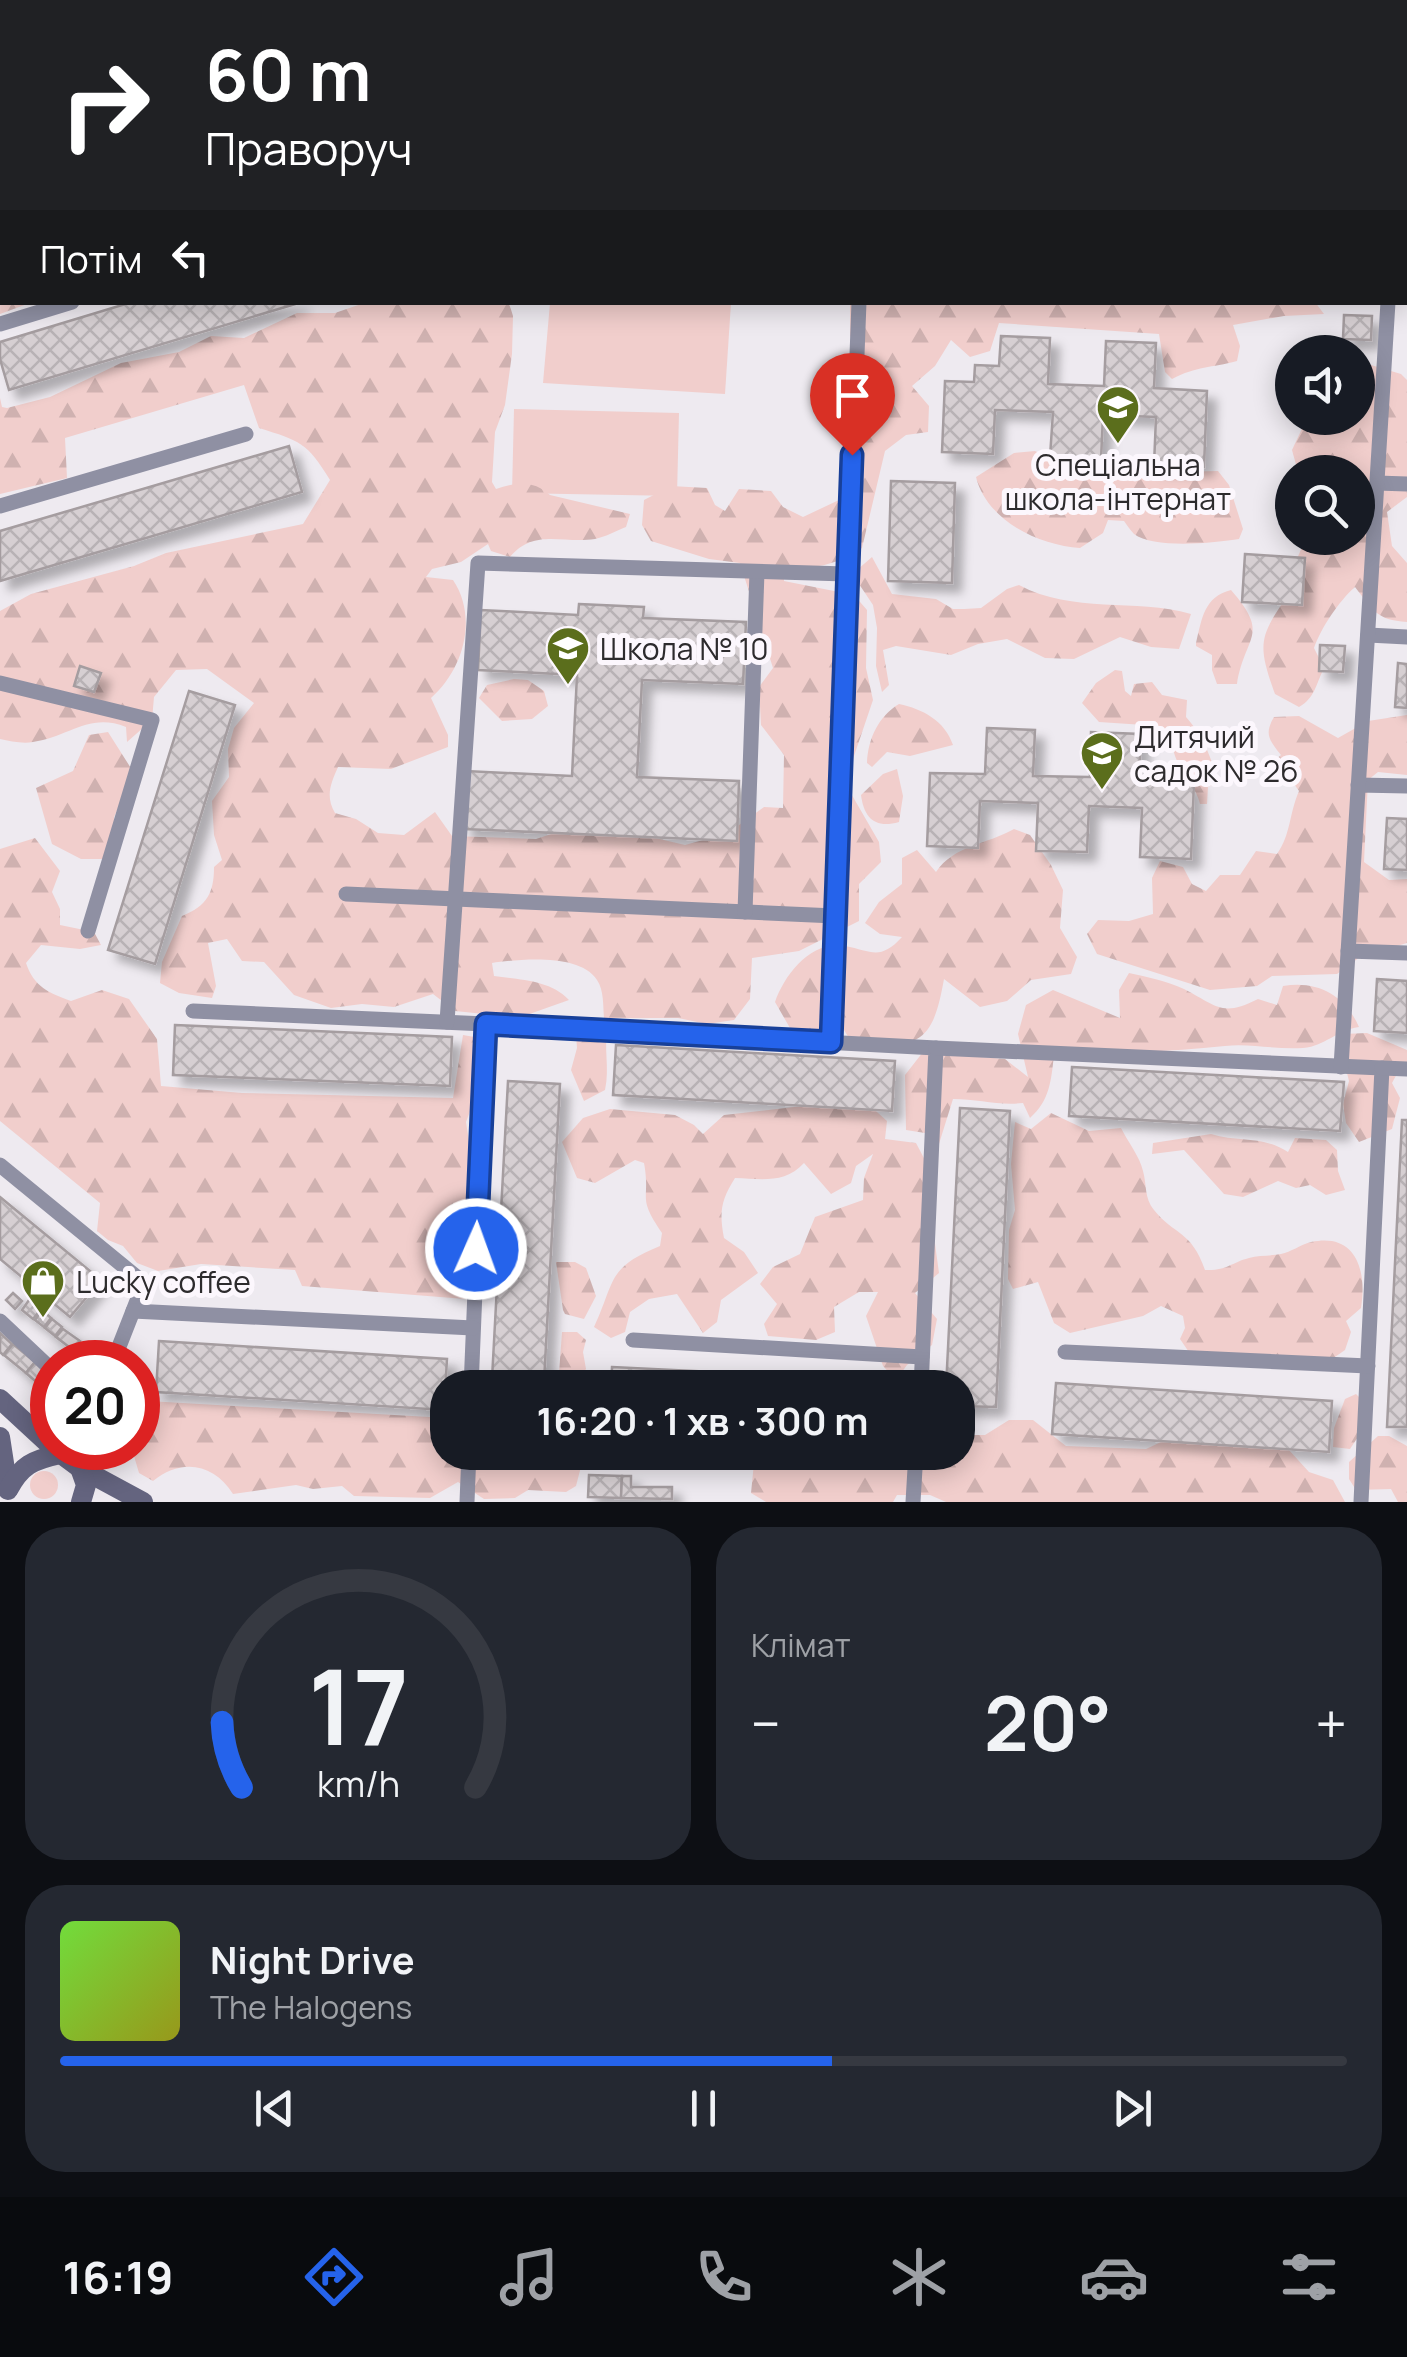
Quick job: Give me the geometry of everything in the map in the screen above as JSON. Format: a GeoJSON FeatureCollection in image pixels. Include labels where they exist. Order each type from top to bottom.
{"type":"FeatureCollection","features":[{"type":"Feature","properties":{"kind":"main road"},"geometry":{"type":"LineString","coordinates":[[0,1400],[30,1425]]}},
{"type":"Feature","properties":{"kind":"main road"},"geometry":{"type":"LineString","coordinates":[[0,1437],[9,1496]]}},
{"type":"Feature","properties":{"kind":"main road"},"geometry":{"type":"LineString","coordinates":[[9,1496],[18,1471],[30,1464]]}},
{"type":"Feature","properties":{"kind":"main road"},"geometry":{"type":"LineString","coordinates":[[81,1470],[86,1485],[81,1502]]}},
{"type":"Feature","properties":{"kind":"main road"},"geometry":{"type":"LineString","coordinates":[[84,1470],[143,1502]]}},
{"type":"Feature","properties":{"kind":"lane"},"geometry":{"type":"LineString","coordinates":[[0,324],[62,305]]}},
{"type":"Feature","properties":{"kind":"lane"},"geometry":{"type":"LineString","coordinates":[[831,1042],[859,305]]}},
{"type":"Feature","properties":{"kind":"lane"},"geometry":{"type":"LineString","coordinates":[[1341,1067],[1388,305]]}},
{"type":"Feature","properties":{"kind":"lane"},"geometry":{"type":"LineString","coordinates":[[0,506],[246,434]]}},
{"type":"Feature","properties":{"kind":"lane"},"geometry":{"type":"LineString","coordinates":[[1377,484],[1407,484]]}},
{"type":"Feature","properties":{"kind":"lane"},"geometry":{"type":"LineString","coordinates":[[447,1022],[478,562],[846,574]]}},
{"type":"Feature","properties":{"kind":"lane"},"geometry":{"type":"LineString","coordinates":[[745,912],[757,572]]}},
{"type":"Feature","properties":{"kind":"lane"},"geometry":{"type":"LineString","coordinates":[[1368,635],[1407,637]]}},
{"type":"Feature","properties":{"kind":"lane"},"geometry":{"type":"LineString","coordinates":[[0,683],[152,720],[88,931]]}},
{"type":"Feature","properties":{"kind":"lane"},"geometry":{"type":"LineString","coordinates":[[1358,785],[1407,786]]}},
{"type":"Feature","properties":{"kind":"lane"},"geometry":{"type":"LineString","coordinates":[[346,894],[835,916]]}},
{"type":"Feature","properties":{"kind":"lane"},"geometry":{"type":"LineString","coordinates":[[1348,951],[1407,952]]}},
{"type":"Feature","properties":{"kind":"lane"},"geometry":{"type":"LineString","coordinates":[[193,1011],[1407,1069]]}},
{"type":"Feature","properties":{"kind":"lane"},"geometry":{"type":"LineString","coordinates":[[473,1370],[486,1024]]}},
{"type":"Feature","properties":{"kind":"lane"},"geometry":{"type":"LineString","coordinates":[[921,1370],[936,1048]]}},
{"type":"Feature","properties":{"kind":"lane"},"geometry":{"type":"LineString","coordinates":[[1361,1502],[1382,1068]]}},
{"type":"Feature","properties":{"kind":"lane"},"geometry":{"type":"LineString","coordinates":[[0,1165],[144,1283],[121,1340]]}},
{"type":"Feature","properties":{"kind":"lane"},"geometry":{"type":"LineString","coordinates":[[133,1311],[474,1328]]}},
{"type":"Feature","properties":{"kind":"lane"},"geometry":{"type":"LineString","coordinates":[[0,1321],[30,1349]]}},
{"type":"Feature","properties":{"kind":"lane"},"geometry":{"type":"LineString","coordinates":[[633,1340],[922,1357]]}},
{"type":"Feature","properties":{"kind":"lane"},"geometry":{"type":"LineString","coordinates":[[1066,1352],[1368,1366]]}},
{"type":"Feature","properties":{"kind":"lane"},"geometry":{"type":"LineString","coordinates":[[468,1502],[469,1470]]}},
{"type":"Feature","properties":{"kind":"lane"},"geometry":{"type":"LineString","coordinates":[[913,1502],[915,1470]]}},
{"type":"Feature","properties":{"kind":"green space"},"geometry":{"type":"Polygon","coordinates":[[[0,305],[25,305],[0,314],[0,305]]]}},
{"type":"Feature","properties":{"kind":"green space"},"geometry":{"type":"Polygon","coordinates":[[[358,305],[510,305],[512,354],[505,405],[495,432],[492,482],[496,489],[531,485],[550,495],[630,514],[626,527],[595,539],[539,540],[519,548],[510,557],[491,551],[488,544],[461,562],[432,569],[426,577],[453,580],[465,610],[459,658],[431,698],[448,735],[448,747],[391,769],[338,767],[330,801],[335,813],[356,819],[378,833],[404,835],[435,812],[452,836],[536,839],[588,822],[685,845],[728,833],[764,807],[783,808],[784,755],[761,725],[759,687],[773,668],[740,563],[709,559],[651,541],[642,525],[644,500],[671,486],[707,488],[715,505],[725,511],[739,489],[771,491],[783,507],[803,517],[839,500],[846,461],[843,420],[870,389],[850,335],[850,305],[1317,305],[1324,314],[1233,325],[1240,346],[1237,361],[1172,379],[1165,372],[1159,334],[999,323],[990,351],[970,357],[951,340],[935,366],[912,386],[929,406],[928,432],[906,435],[885,451],[862,548],[825,565],[784,568],[784,581],[854,595],[867,610],[866,668],[873,700],[853,759],[849,790],[879,842],[881,862],[859,884],[859,921],[799,951],[752,958],[750,999],[734,1020],[707,1024],[678,1018],[604,1018],[602,993],[589,971],[549,960],[492,963],[494,976],[544,985],[569,1000],[521,1017],[455,1011],[433,994],[394,1007],[362,1004],[331,1008],[294,995],[264,962],[242,961],[227,939],[208,943],[216,986],[212,998],[179,993],[160,983],[162,962],[182,916],[207,898],[214,867],[222,860],[214,835],[212,801],[229,777],[228,749],[234,728],[254,703],[207,669],[176,670],[154,697],[152,720],[127,742],[126,727],[101,722],[33,742],[0,739],[0,611],[31,594],[134,566],[166,553],[303,524],[330,480],[301,445],[259,428],[244,385],[65,438],[67,478],[0,494],[0,398],[2,407],[7,408],[50,397],[121,363],[179,352],[211,336],[244,338],[297,313],[335,313],[358,305]]]}},
{"type":"Feature","properties":{"kind":"green space"},"geometry":{"type":"Polygon","coordinates":[[[550,305],[731,305],[725,394],[543,383],[550,305]]]}},
{"type":"Feature","properties":{"kind":"green space"},"geometry":{"type":"Polygon","coordinates":[[[1375,366],[1401,374],[1407,380],[1407,497],[1387,512],[1392,546],[1407,563],[1407,622],[1382,616],[1355,587],[1317,640],[1314,648],[1324,668],[1312,695],[1299,707],[1275,694],[1263,650],[1267,630],[1290,592],[1289,577],[1299,555],[1375,555],[1375,455],[1293,455],[1299,435],[1375,435],[1375,366]]]}},
{"type":"Feature","properties":{"kind":"green space"},"geometry":{"type":"Polygon","coordinates":[[[514,409],[679,413],[677,496],[512,493],[514,409]]]}},
{"type":"Feature","properties":{"kind":"green space"},"geometry":{"type":"Polygon","coordinates":[[[1035,451],[1059,463],[1114,468],[1137,465],[1177,472],[1218,471],[1229,485],[1243,529],[1239,539],[1155,542],[1134,534],[1124,521],[1108,520],[1103,533],[1080,548],[1032,536],[991,506],[976,477],[1014,453],[1035,451]]]}},
{"type":"Feature","properties":{"kind":"green space"},"geometry":{"type":"Polygon","coordinates":[[[872,557],[892,594],[936,599],[953,609],[981,608],[1019,585],[1061,600],[1191,614],[1179,649],[1151,647],[1120,637],[1074,659],[1045,658],[1007,639],[978,644],[951,655],[896,646],[883,650],[889,685],[882,692],[876,666],[873,605],[859,584],[857,570],[872,557]]]}},
{"type":"Feature","properties":{"kind":"green space"},"geometry":{"type":"Polygon","coordinates":[[[1231,590],[1250,617],[1252,636],[1237,684],[1217,684],[1212,655],[1196,643],[1210,603],[1231,590]]]}},
{"type":"Feature","properties":{"kind":"green space"},"geometry":{"type":"Polygon","coordinates":[[[1115,670],[1122,671],[1125,691],[1131,696],[1134,684],[1152,682],[1162,695],[1187,700],[1186,717],[1206,748],[1215,775],[1216,783],[1208,787],[1207,804],[1200,804],[1173,749],[1149,743],[1144,725],[1099,722],[1082,703],[1096,683],[1115,670]]]}},
{"type":"Feature","properties":{"kind":"green space"},"geometry":{"type":"Polygon","coordinates":[[[528,680],[544,691],[548,706],[532,719],[502,721],[479,698],[487,685],[528,680]]]}},
{"type":"Feature","properties":{"kind":"green space"},"geometry":{"type":"Polygon","coordinates":[[[899,704],[932,717],[945,729],[953,745],[910,756],[887,752],[872,767],[867,763],[872,737],[880,721],[899,704]]]}},
{"type":"Feature","properties":{"kind":"green space"},"geometry":{"type":"Polygon","coordinates":[[[1407,715],[1407,775],[1378,772],[1368,780],[1364,862],[1389,880],[1407,879],[1407,943],[1360,957],[1337,974],[1272,976],[1257,986],[1210,990],[1097,954],[1087,934],[1098,920],[1129,921],[1153,914],[1152,878],[1160,861],[1183,867],[1192,884],[1206,891],[1220,875],[1240,875],[1256,851],[1277,854],[1299,791],[1286,773],[1271,764],[1281,755],[1269,737],[1274,717],[1299,716],[1338,738],[1368,721],[1407,715]]]}},
{"type":"Feature","properties":{"kind":"green space"},"geometry":{"type":"Polygon","coordinates":[[[108,732],[134,773],[114,817],[118,845],[107,859],[81,859],[52,844],[36,788],[73,771],[89,735],[108,732]]]}},
{"type":"Feature","properties":{"kind":"green space"},"geometry":{"type":"Polygon","coordinates":[[[897,769],[903,796],[899,822],[877,823],[865,810],[861,795],[883,774],[897,769]]]}},
{"type":"Feature","properties":{"kind":"green space"},"geometry":{"type":"Polygon","coordinates":[[[1014,829],[1030,835],[1063,890],[1060,928],[1077,957],[1071,974],[1031,980],[1007,1001],[980,1007],[944,979],[934,1019],[927,1031],[907,1043],[852,1043],[841,1025],[805,1042],[790,1028],[775,1002],[801,961],[821,948],[833,946],[881,952],[902,937],[880,934],[865,923],[879,902],[902,884],[902,858],[917,850],[936,872],[961,851],[1014,829]]]}},
{"type":"Feature","properties":{"kind":"green space"},"geometry":{"type":"Polygon","coordinates":[[[35,838],[60,871],[52,892],[60,909],[60,925],[94,932],[101,945],[80,949],[41,945],[26,963],[29,971],[43,988],[71,1001],[102,990],[129,999],[157,1039],[161,1086],[242,1093],[453,1098],[463,1035],[480,1038],[475,1098],[466,1122],[472,1212],[465,1236],[469,1276],[465,1299],[302,1286],[295,1270],[201,1264],[158,1271],[137,1263],[123,1246],[97,1231],[100,1203],[0,1121],[0,849],[35,838]]]}},
{"type":"Feature","properties":{"kind":"green space"},"geometry":{"type":"Polygon","coordinates":[[[1129,973],[1171,984],[1227,1008],[1258,999],[1277,1005],[1283,986],[1307,985],[1338,998],[1359,1027],[1303,1048],[1234,1045],[1054,1055],[1046,1097],[1030,1118],[1023,1103],[953,1099],[938,1147],[925,1133],[906,1130],[905,1075],[923,1052],[1005,1059],[1028,1077],[1018,1034],[1026,1005],[1053,990],[1120,1018],[1119,990],[1129,973]]]}},
{"type":"Feature","properties":{"kind":"green space"},"geometry":{"type":"Polygon","coordinates":[[[575,1021],[608,1024],[605,1090],[584,1101],[571,1070],[577,1048],[575,1021]]]}},
{"type":"Feature","properties":{"kind":"green space"},"geometry":{"type":"Polygon","coordinates":[[[1367,1033],[1407,1050],[1407,1066],[1399,1070],[1392,1083],[1400,1098],[1392,1129],[1359,1142],[1346,1123],[1343,1104],[1349,1081],[1342,1053],[1343,1034],[1367,1033]]]}},
{"type":"Feature","properties":{"kind":"green space"},"geometry":{"type":"Polygon","coordinates":[[[837,1102],[867,1103],[887,1121],[885,1139],[916,1143],[937,1183],[933,1229],[939,1273],[915,1293],[937,1319],[932,1345],[903,1370],[887,1370],[883,1366],[866,1316],[878,1292],[859,1292],[834,1307],[835,1332],[816,1340],[768,1336],[764,1324],[777,1304],[760,1284],[773,1267],[800,1254],[815,1217],[863,1200],[864,1178],[873,1154],[856,1166],[851,1183],[831,1194],[804,1163],[781,1177],[735,1178],[722,1206],[724,1238],[744,1252],[758,1273],[721,1300],[717,1322],[703,1333],[677,1294],[649,1299],[630,1312],[625,1332],[611,1338],[594,1327],[615,1277],[630,1261],[660,1246],[662,1233],[647,1204],[644,1163],[635,1160],[595,1183],[577,1178],[562,1142],[583,1118],[610,1109],[675,1115],[703,1134],[724,1115],[837,1102]]]}},
{"type":"Feature","properties":{"kind":"green space"},"geometry":{"type":"Polygon","coordinates":[[[1051,1113],[1089,1131],[1121,1128],[1137,1155],[1151,1205],[1194,1247],[1205,1270],[1285,1253],[1311,1242],[1327,1240],[1349,1249],[1360,1269],[1362,1294],[1361,1308],[1346,1321],[1351,1332],[1345,1350],[1322,1366],[1197,1364],[1180,1339],[1185,1328],[1183,1316],[1161,1306],[1143,1316],[1070,1333],[1054,1323],[1038,1282],[1013,1289],[1008,1279],[1009,1230],[1015,1210],[1011,1164],[1015,1122],[1031,1129],[1051,1113]]]}},
{"type":"Feature","properties":{"kind":"green space"},"geometry":{"type":"Polygon","coordinates":[[[1211,1134],[1269,1143],[1288,1152],[1295,1138],[1326,1140],[1337,1150],[1338,1171],[1345,1190],[1326,1195],[1310,1185],[1296,1188],[1278,1181],[1243,1197],[1224,1194],[1184,1150],[1152,1154],[1153,1143],[1211,1134]]]}},
{"type":"Feature","properties":{"kind":"green space"},"geometry":{"type":"Polygon","coordinates":[[[556,1262],[575,1262],[586,1268],[596,1296],[584,1319],[563,1310],[556,1262]]]}},
{"type":"Feature","properties":{"kind":"green space"},"geometry":{"type":"Polygon","coordinates":[[[562,1332],[577,1332],[586,1340],[586,1369],[559,1370],[562,1332]]]}},
{"type":"Feature","properties":{"kind":"green space"},"geometry":{"type":"Polygon","coordinates":[[[1356,1394],[1358,1437],[1350,1449],[1333,1447],[1334,1428],[1345,1399],[1356,1394]]]}},
{"type":"Feature","properties":{"kind":"green space"},"geometry":{"type":"Polygon","coordinates":[[[160,1402],[430,1417],[430,1470],[580,1470],[576,1486],[566,1492],[528,1490],[515,1498],[484,1499],[458,1482],[430,1498],[354,1496],[342,1486],[313,1489],[296,1485],[233,1494],[216,1476],[196,1467],[175,1469],[153,1481],[138,1470],[160,1470],[160,1402]]]}},
{"type":"Feature","properties":{"kind":"green space"},"geometry":{"type":"Polygon","coordinates":[[[1009,1420],[1033,1420],[1066,1446],[1146,1449],[1176,1435],[1278,1438],[1309,1472],[1333,1480],[1345,1502],[946,1502],[930,1495],[897,1495],[893,1502],[766,1502],[751,1493],[753,1470],[975,1470],[975,1435],[985,1435],[1009,1420]]]}},
{"type":"Feature","properties":{"kind":"green space"},"geometry":{"type":"Polygon","coordinates":[[[1378,1436],[1389,1436],[1407,1446],[1407,1502],[1398,1502],[1391,1489],[1356,1490],[1349,1479],[1349,1462],[1378,1436]]]}},
{"type":"Feature","properties":{"kind":"green space"},"geometry":{"type":"Polygon","coordinates":[[[44,1471],[54,1475],[58,1485],[54,1495],[44,1499],[34,1495],[30,1485],[34,1475],[44,1471]]]}},
{"type":"Feature","properties":{"kind":"building"},"geometry":{"type":"Polygon","coordinates":[[[122,305],[292,305],[9,390],[0,359],[0,342],[122,305]]]}},
{"type":"Feature","properties":{"kind":"building"},"geometry":{"type":"Polygon","coordinates":[[[1344,315],[1372,316],[1371,335],[1343,335],[1344,315]]]}},
{"type":"Feature","properties":{"kind":"building"},"geometry":{"type":"Polygon","coordinates":[[[1001,336],[1050,338],[1048,384],[1104,386],[1106,341],[1156,343],[1154,388],[1207,391],[1204,467],[1154,465],[1156,417],[1103,415],[1101,460],[1050,457],[1053,412],[995,410],[993,454],[942,452],[945,381],[974,382],[975,365],[999,366],[1001,336]]]}},
{"type":"Feature","properties":{"kind":"building"},"geometry":{"type":"Polygon","coordinates":[[[289,446],[302,492],[0,581],[0,531],[289,446]]]}},
{"type":"Feature","properties":{"kind":"building"},"geometry":{"type":"Polygon","coordinates":[[[891,481],[955,483],[952,583],[888,581],[891,481]]]}},
{"type":"Feature","properties":{"kind":"building"},"geometry":{"type":"Polygon","coordinates":[[[1245,554],[1305,558],[1302,605],[1242,602],[1245,554]]]}},
{"type":"Feature","properties":{"kind":"building"},"geometry":{"type":"Polygon","coordinates":[[[579,604],[644,607],[643,618],[746,622],[743,684],[642,680],[637,777],[739,781],[737,841],[463,829],[466,771],[572,776],[577,675],[478,670],[481,610],[578,615],[579,604]]]}},
{"type":"Feature","properties":{"kind":"building"},"geometry":{"type":"Polygon","coordinates":[[[1320,645],[1345,646],[1343,672],[1319,671],[1320,645]]]}},
{"type":"Feature","properties":{"kind":"building"},"geometry":{"type":"Polygon","coordinates":[[[1398,663],[1407,664],[1407,708],[1395,707],[1398,663]]]}},
{"type":"Feature","properties":{"kind":"building"},"geometry":{"type":"Polygon","coordinates":[[[80,666],[101,673],[94,692],[74,686],[80,666]]]}},
{"type":"Feature","properties":{"kind":"building"},"geometry":{"type":"Polygon","coordinates":[[[189,691],[235,705],[155,964],[108,950],[189,691]]]}},
{"type":"Feature","properties":{"kind":"building"},"geometry":{"type":"Polygon","coordinates":[[[987,728],[1035,730],[1033,776],[1090,777],[1091,732],[1141,734],[1139,780],[1194,782],[1191,859],[1140,857],[1142,808],[1089,806],[1087,852],[1036,851],[1038,803],[980,801],[978,848],[927,846],[930,773],[985,774],[987,728]]]}},
{"type":"Feature","properties":{"kind":"building"},"geometry":{"type":"Polygon","coordinates":[[[1387,818],[1407,819],[1407,870],[1384,869],[1387,818]]]}},
{"type":"Feature","properties":{"kind":"building"},"geometry":{"type":"Polygon","coordinates":[[[1377,979],[1407,981],[1407,1033],[1374,1031],[1377,979]]]}},
{"type":"Feature","properties":{"kind":"building"},"geometry":{"type":"Polygon","coordinates":[[[175,1025],[452,1037],[450,1086],[173,1075],[175,1025]]]}},
{"type":"Feature","properties":{"kind":"building"},"geometry":{"type":"Polygon","coordinates":[[[616,1045],[895,1061],[892,1111],[613,1095],[616,1045]]]}},
{"type":"Feature","properties":{"kind":"building"},"geometry":{"type":"Polygon","coordinates":[[[1072,1067],[1344,1082],[1340,1131],[1069,1116],[1072,1067]]]}},
{"type":"Feature","properties":{"kind":"building"},"geometry":{"type":"Polygon","coordinates":[[[508,1081],[560,1084],[545,1370],[492,1370],[508,1081]]]}},
{"type":"Feature","properties":{"kind":"building"},"geometry":{"type":"Polygon","coordinates":[[[960,1108],[1010,1111],[996,1407],[975,1406],[975,1370],[947,1370],[960,1108]]]}},
{"type":"Feature","properties":{"kind":"building"},"geometry":{"type":"Polygon","coordinates":[[[1402,1120],[1407,1120],[1407,1427],[1387,1427],[1402,1120]]]}},
{"type":"Feature","properties":{"kind":"building"},"geometry":{"type":"Polygon","coordinates":[[[0,1197],[101,1280],[70,1317],[0,1259],[0,1197]]]}},
{"type":"Feature","properties":{"kind":"building"},"geometry":{"type":"Polygon","coordinates":[[[13,1293],[22,1301],[15,1309],[6,1300],[13,1293]]]}},
{"type":"Feature","properties":{"kind":"building"},"geometry":{"type":"Polygon","coordinates":[[[29,1300],[41,1309],[33,1319],[22,1310],[29,1300]]]}},
{"type":"Feature","properties":{"kind":"building","name":"Lucky coffee"},"geometry":{"type":"Polygon","coordinates":[[[42,1310],[51,1318],[44,1327],[35,1320],[42,1310]]]}},
{"type":"Feature","properties":{"kind":"building"},"geometry":{"type":"Polygon","coordinates":[[[52,1319],[62,1327],[55,1336],[45,1328],[52,1319]]]}},
{"type":"Feature","properties":{"kind":"building"},"geometry":{"type":"Polygon","coordinates":[[[63,1329],[79,1340],[60,1340],[56,1337],[63,1329]]]}},
{"type":"Feature","properties":{"kind":"building"},"geometry":{"type":"Polygon","coordinates":[[[0,1333],[12,1344],[3,1355],[0,1352],[0,1333]]]}},
{"type":"Feature","properties":{"kind":"building"},"geometry":{"type":"Polygon","coordinates":[[[160,1341],[447,1359],[446,1370],[430,1370],[430,1409],[160,1392],[160,1341]]]}},
{"type":"Feature","properties":{"kind":"building"},"geometry":{"type":"Polygon","coordinates":[[[13,1344],[30,1358],[30,1368],[26,1373],[4,1355],[13,1344]]]}},
{"type":"Feature","properties":{"kind":"building"},"geometry":{"type":"Polygon","coordinates":[[[612,1367],[674,1370],[612,1370],[612,1367]]]}},
{"type":"Feature","properties":{"kind":"building"},"geometry":{"type":"Polygon","coordinates":[[[1056,1383],[1332,1401],[1329,1452],[1052,1434],[1056,1383]]]}},
{"type":"Feature","properties":{"kind":"building"},"geometry":{"type":"Polygon","coordinates":[[[589,1475],[622,1476],[621,1498],[588,1497],[589,1475]]]}},
{"type":"Feature","properties":{"kind":"building"},"geometry":{"type":"Polygon","coordinates":[[[622,1476],[631,1476],[631,1487],[672,1487],[672,1499],[621,1498],[622,1476]]]}},
{"type":"Feature","properties":{"kind":"place","name":"Спеціальна школа-інтернат"},"geometry":{"type":"Point","coordinates":[1118,445]}},
{"type":"Feature","properties":{"kind":"place","name":"Школа № 10"},"geometry":{"type":"Point","coordinates":[568,686]}},
{"type":"Feature","properties":{"kind":"place","name":"Дитячий садок № 26"},"geometry":{"type":"Point","coordinates":[1102,791]}},
{"type":"Feature","properties":{"kind":"place","name":"Lucky coffee"},"geometry":{"type":"Point","coordinates":[43,1319]}},
{"type":"Feature","properties":{"kind":"route"},"geometry":{"type":"LineString","coordinates":[[476,1249],[486,1024],[831,1042],[852,455]]}}]}
